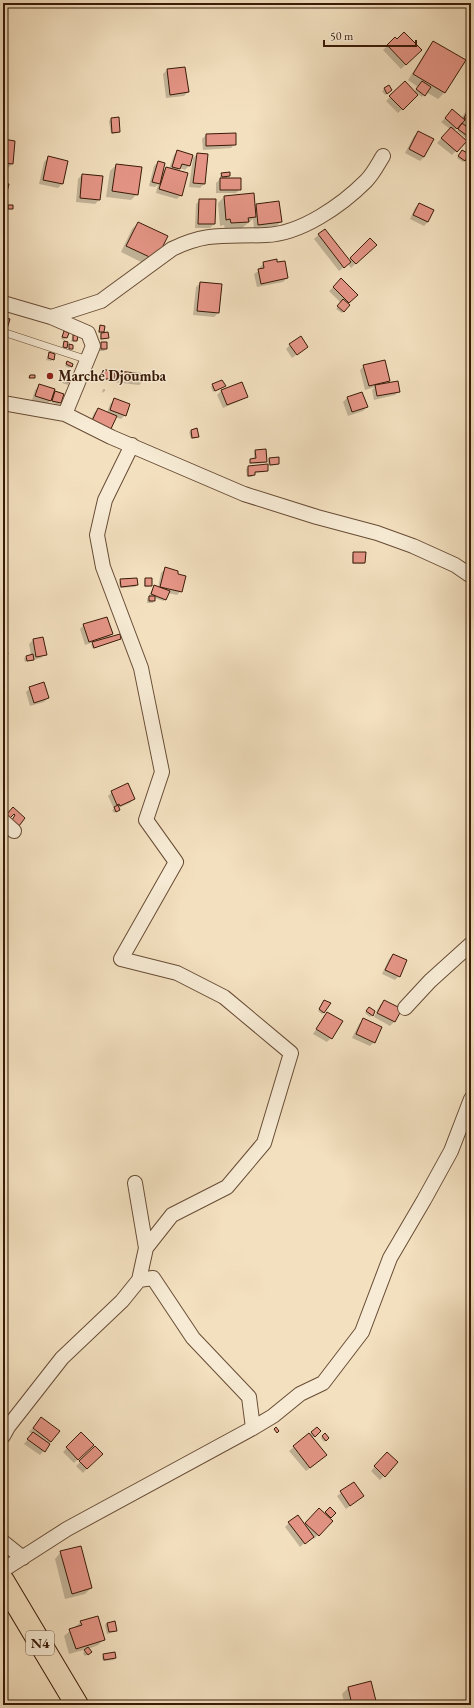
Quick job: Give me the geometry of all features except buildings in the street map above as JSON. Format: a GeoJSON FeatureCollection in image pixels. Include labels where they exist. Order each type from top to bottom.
{"type":"FeatureCollection","features":[{"type":"Feature","properties":{"kind":"highway","name":"N4"},"geometry":{"type":"LineString","coordinates":[[3,1581],[78,1705]]}},
{"type":"Feature","properties":{"kind":"street"},"geometry":{"type":"LineString","coordinates":[[51,317],[101,301],[172,249],[184,243],[207,236],[266,235],[293,230],[334,208],[351,195],[367,180],[383,156]]}},
{"type":"Feature","properties":{"kind":"street"},"geometry":{"type":"LineString","coordinates":[[3,302],[51,317],[88,333],[94,346],[65,414]]}},
{"type":"Feature","properties":{"kind":"street"},"geometry":{"type":"LineString","coordinates":[[3,403],[65,414],[93,429],[244,494],[317,517],[377,533],[413,546],[455,565],[471,576]]}},
{"type":"Feature","properties":{"kind":"street"},"geometry":{"type":"LineString","coordinates":[[132,445],[105,500],[96,535],[103,567],[141,668],[162,772],[146,820],[176,862],[121,959],[176,973],[224,997],[291,1053],[264,1143],[226,1187],[172,1215],[146,1248]]}},
{"type":"Feature","properties":{"kind":"street"},"geometry":{"type":"LineString","coordinates":[[3,821],[14,831]]}},
{"type":"Feature","properties":{"kind":"street"},"geometry":{"type":"LineString","coordinates":[[405,1008],[430,981],[471,944]]}},
{"type":"Feature","properties":{"kind":"street"},"geometry":{"type":"LineString","coordinates":[[3,1570],[67,1529],[253,1428],[273,1416],[300,1394],[323,1383],[362,1332],[390,1258],[451,1151],[471,1099]]}},
{"type":"Feature","properties":{"kind":"street"},"geometry":{"type":"LineString","coordinates":[[3,1436],[8,1427],[62,1358],[122,1301],[139,1280],[146,1248],[135,1183]]}},
{"type":"Feature","properties":{"kind":"street"},"geometry":{"type":"LineString","coordinates":[[139,1280],[153,1278],[193,1338],[249,1397],[253,1428]]}},
{"type":"Feature","properties":{"kind":"street"},"geometry":{"type":"LineString","coordinates":[[3,1542],[23,1558]]}},
{"type":"Feature","properties":{"kind":"lane"},"geometry":{"type":"LineString","coordinates":[[3,332],[88,360]]}},
{"type":"Feature","properties":{"kind":"place","name":"Marché Djoumba"},"geometry":{"type":"Point","coordinates":[50,376]}}]}
